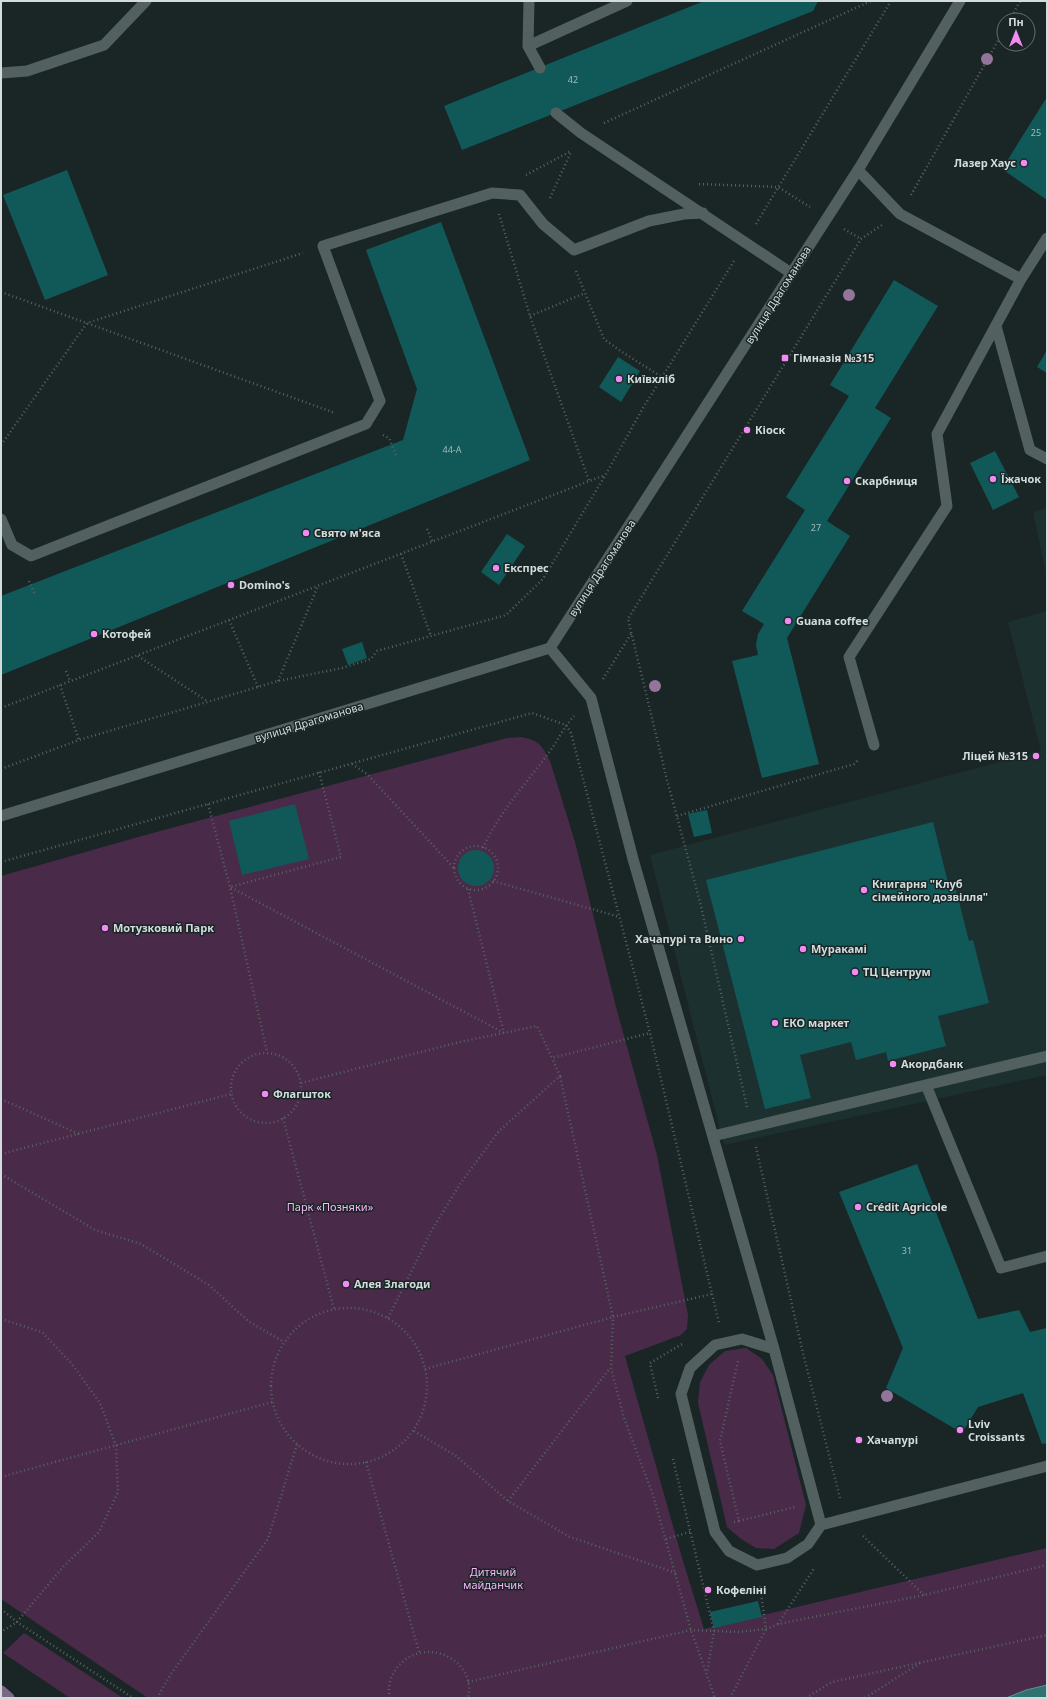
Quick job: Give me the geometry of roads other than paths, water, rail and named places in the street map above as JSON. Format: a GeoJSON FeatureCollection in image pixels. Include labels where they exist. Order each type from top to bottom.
{"type":"FeatureCollection","features":[{"type":"Feature","properties":{"kind":"main road"},"geometry":{"type":"LineString","coordinates":[[1,1691],[9,1698]]}},
{"type":"Feature","properties":{"kind":"street"},"geometry":{"type":"LineString","coordinates":[[1,73],[27,71],[104,45],[146,1]]}},
{"type":"Feature","properties":{"kind":"street"},"geometry":{"type":"LineString","coordinates":[[530,1],[528,46],[540,68]]}},
{"type":"Feature","properties":{"kind":"street"},"geometry":{"type":"LineString","coordinates":[[528,46],[627,1]]}},
{"type":"Feature","properties":{"kind":"street","name":"вулиця Драгоманова"},"geometry":{"type":"LineString","coordinates":[[1,816],[550,648],[858,170],[960,1]]}},
{"type":"Feature","properties":{"kind":"street"},"geometry":{"type":"LineString","coordinates":[[556,113],[581,133],[746,241],[792,273]]}},
{"type":"Feature","properties":{"kind":"street"},"geometry":{"type":"LineString","coordinates":[[858,170],[900,214],[1021,279]]}},
{"type":"Feature","properties":{"kind":"street"},"geometry":{"type":"LineString","coordinates":[[1,519],[12,545],[31,556],[366,424],[380,401],[323,246],[492,193],[520,195],[543,224],[574,250],[648,221],[684,214],[703,213]]}},
{"type":"Feature","properties":{"kind":"street"},"geometry":{"type":"LineString","coordinates":[[874,745],[849,657],[947,506],[937,434],[1021,279],[1047,238]]}},
{"type":"Feature","properties":{"kind":"street"},"geometry":{"type":"LineString","coordinates":[[996,326],[1030,450],[1047,459]]}},
{"type":"Feature","properties":{"kind":"street"},"geometry":{"type":"LineString","coordinates":[[550,648],[590,698],[633,859],[774,1349],[821,1524]]}},
{"type":"Feature","properties":{"kind":"street"},"geometry":{"type":"LineString","coordinates":[[713,1136],[1047,1056]]}},
{"type":"Feature","properties":{"kind":"street"},"geometry":{"type":"LineString","coordinates":[[926,1085],[1001,1268],[1047,1256]]}},
{"type":"Feature","properties":{"kind":"street"},"geometry":{"type":"LineString","coordinates":[[774,1349],[742,1340],[715,1345],[690,1368],[681,1394],[715,1532],[729,1551],[757,1565],[787,1558],[808,1544],[821,1524],[1047,1466]]}},
{"type":"Feature","properties":{"kind":"water"},"geometry":{"type":"Polygon","coordinates":[[[1047,1685],[1047,1698],[1006,1698],[1026,1690],[1047,1685]]]}},
{"type":"Feature","properties":{"kind":"place","name":"Лазер Хаус"},"geometry":{"type":"Point","coordinates":[1024,163]}},
{"type":"Feature","properties":{"kind":"place","name":"Гімназія №315"},"geometry":{"type":"Point","coordinates":[785,358]}},
{"type":"Feature","properties":{"kind":"place","name":"Київхліб"},"geometry":{"type":"Point","coordinates":[619,379]}},
{"type":"Feature","properties":{"kind":"place","name":"Кіоск"},"geometry":{"type":"Point","coordinates":[747,430]}},
{"type":"Feature","properties":{"kind":"place","name":"Їжачок"},"geometry":{"type":"Point","coordinates":[993,479]}},
{"type":"Feature","properties":{"kind":"place","name":"Скарбниця"},"geometry":{"type":"Point","coordinates":[847,481]}},
{"type":"Feature","properties":{"kind":"place","name":"Свято м'яса"},"geometry":{"type":"Point","coordinates":[306,533]}},
{"type":"Feature","properties":{"kind":"place","name":"Експрес"},"geometry":{"type":"Point","coordinates":[496,568]}},
{"type":"Feature","properties":{"kind":"place","name":"Domino's"},"geometry":{"type":"Point","coordinates":[231,585]}},
{"type":"Feature","properties":{"kind":"place","name":"Guana coffee"},"geometry":{"type":"Point","coordinates":[788,621]}},
{"type":"Feature","properties":{"kind":"place","name":"Котофей"},"geometry":{"type":"Point","coordinates":[94,634]}},
{"type":"Feature","properties":{"kind":"place","name":"Ліцей №315"},"geometry":{"type":"Point","coordinates":[1036,756]}},
{"type":"Feature","properties":{"kind":"place","name":"Книгарня \"Клуб сімейного дозвілля\""},"geometry":{"type":"Point","coordinates":[864,890]}},
{"type":"Feature","properties":{"kind":"place","name":"Мотузковий Парк"},"geometry":{"type":"Point","coordinates":[105,928]}},
{"type":"Feature","properties":{"kind":"place","name":"Хачапурі та Вино"},"geometry":{"type":"Point","coordinates":[741,939]}},
{"type":"Feature","properties":{"kind":"place","name":"Муракамі"},"geometry":{"type":"Point","coordinates":[803,949]}},
{"type":"Feature","properties":{"kind":"place","name":"ТЦ Центрум"},"geometry":{"type":"Point","coordinates":[855,972]}},
{"type":"Feature","properties":{"kind":"place","name":"ЕКО маркет"},"geometry":{"type":"Point","coordinates":[775,1023]}},
{"type":"Feature","properties":{"kind":"place","name":"Акордбанк"},"geometry":{"type":"Point","coordinates":[893,1064]}},
{"type":"Feature","properties":{"kind":"place","name":"Флагшток"},"geometry":{"type":"Point","coordinates":[265,1094]}},
{"type":"Feature","properties":{"kind":"place","name":"Crédit Agricole"},"geometry":{"type":"Point","coordinates":[858,1207]}},
{"type":"Feature","properties":{"kind":"place","name":"Алея Злагоди"},"geometry":{"type":"Point","coordinates":[346,1284]}},
{"type":"Feature","properties":{"kind":"place","name":"Lviv Croissants"},"geometry":{"type":"Point","coordinates":[960,1430]}},
{"type":"Feature","properties":{"kind":"place","name":"Хачапурі"},"geometry":{"type":"Point","coordinates":[859,1440]}},
{"type":"Feature","properties":{"kind":"place","name":"Кофеліні"},"geometry":{"type":"Point","coordinates":[708,1590]}},
{"type":"Feature","properties":{"kind":"park label","name":"Парк «Позняки»"},"geometry":{"type":"Point","coordinates":[330,1207]}},
{"type":"Feature","properties":{"kind":"park label","name":"Дитячий майданчик"},"geometry":{"type":"Point","coordinates":[493,1578]}}]}
